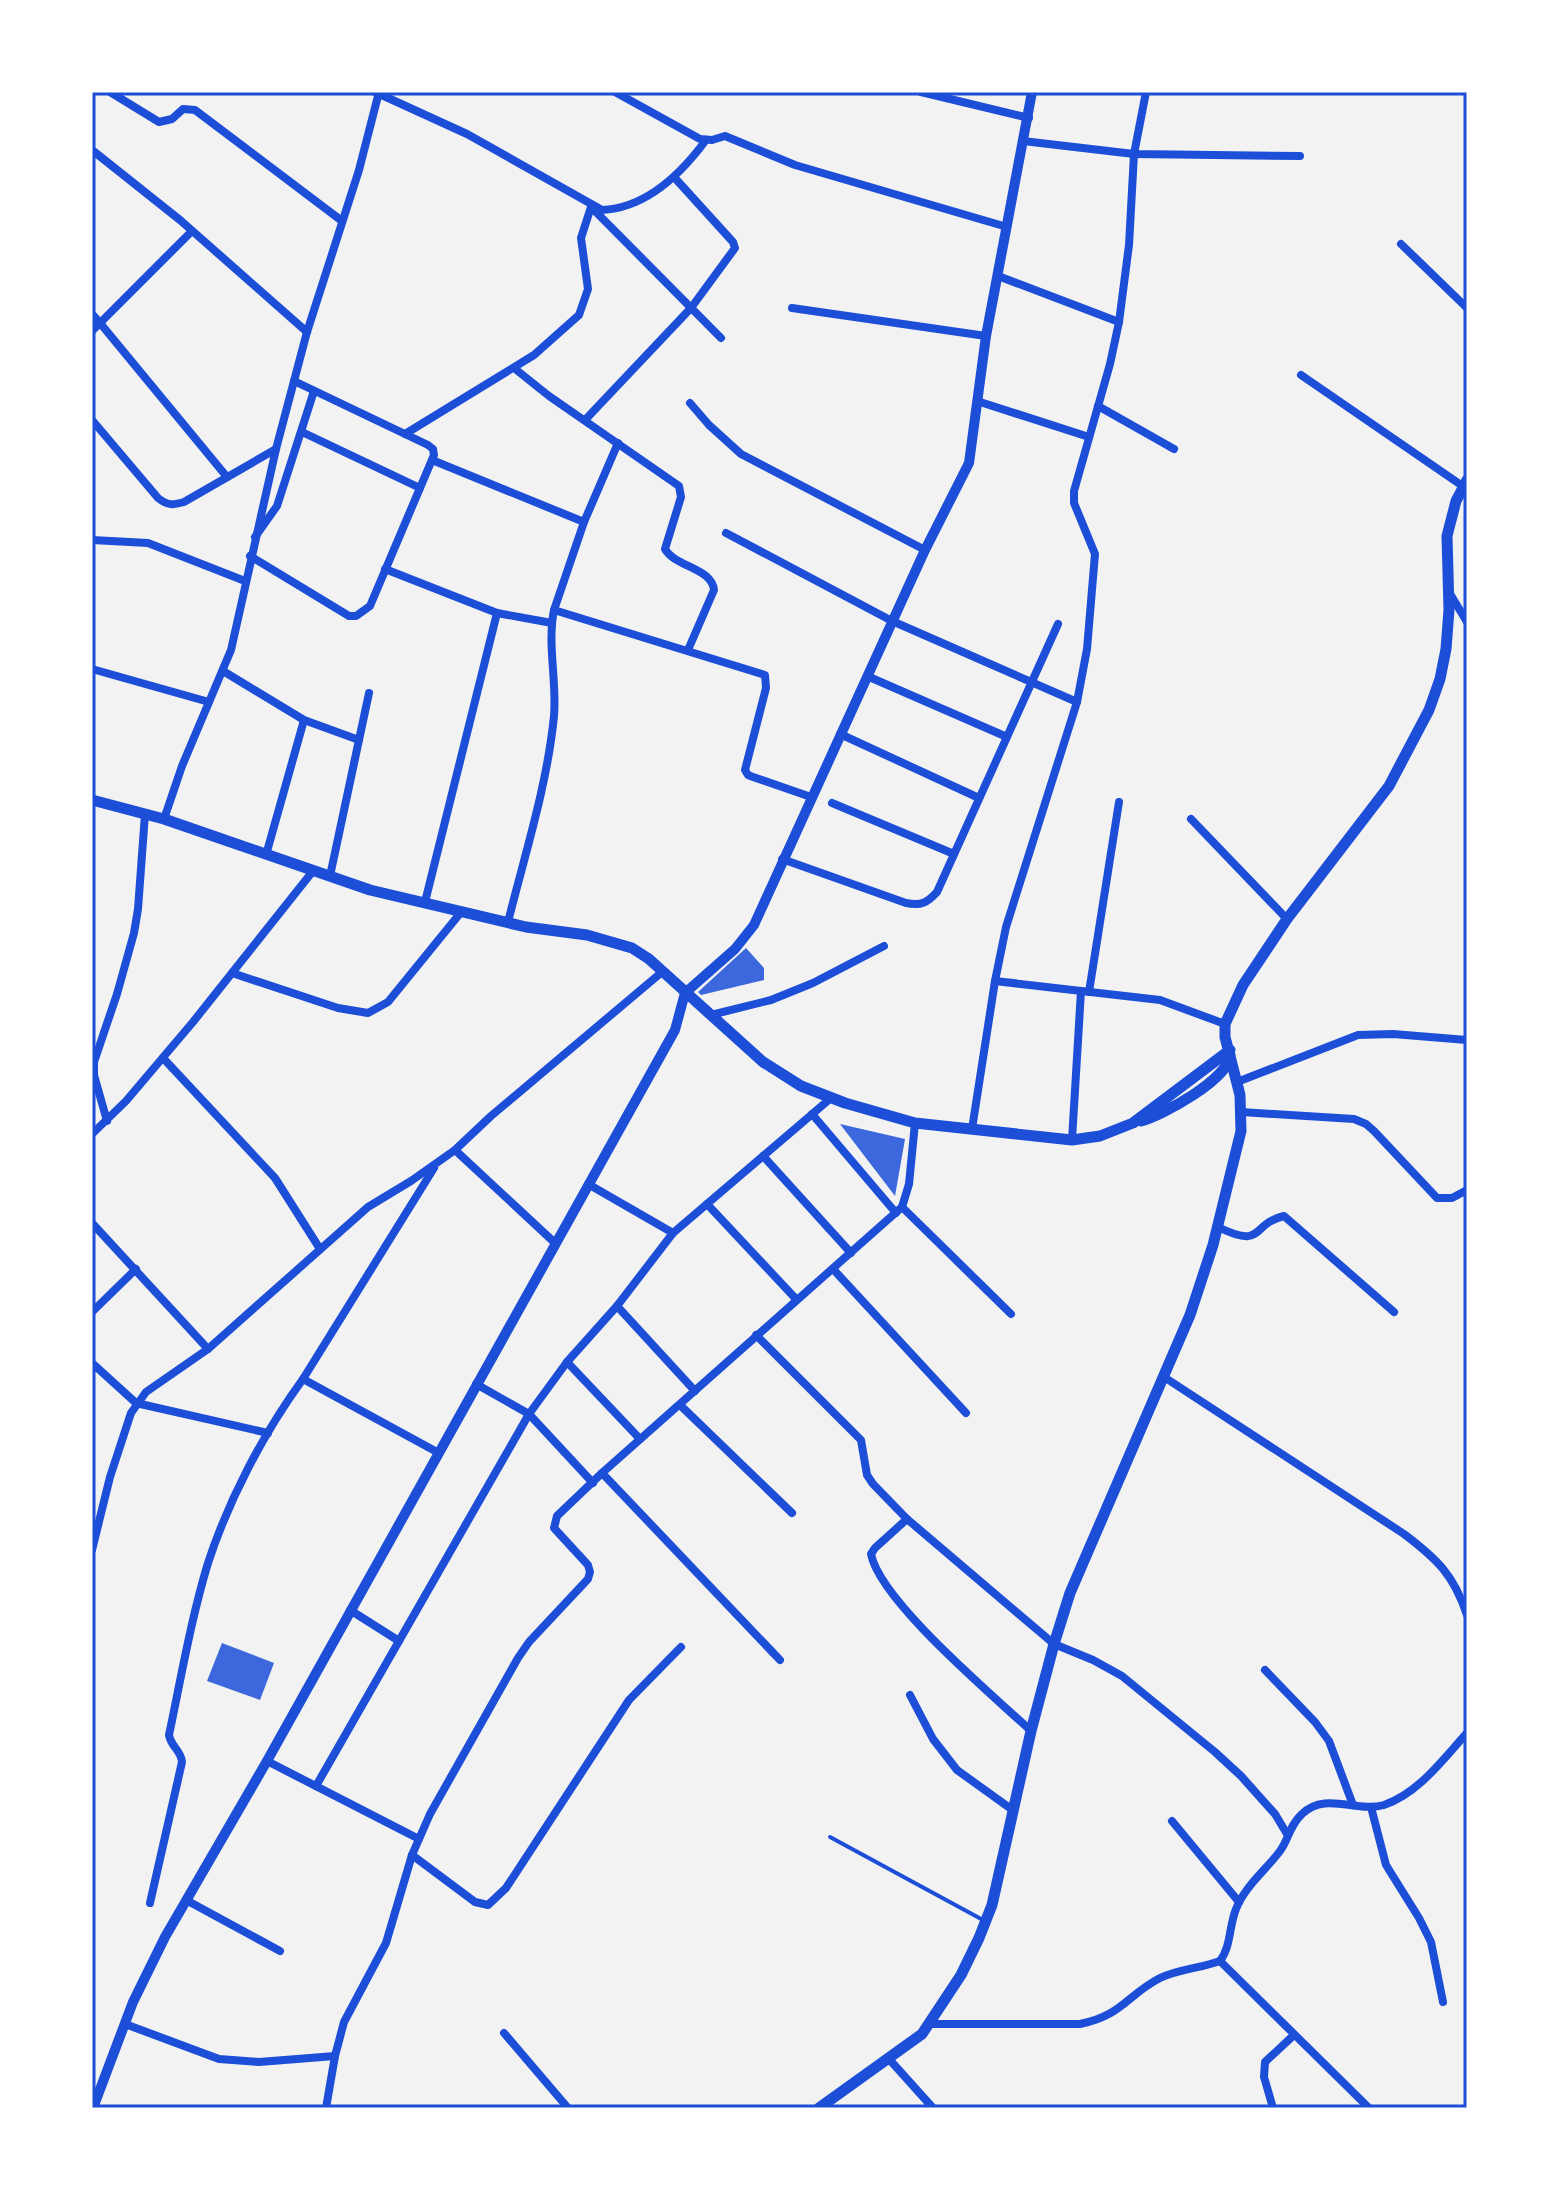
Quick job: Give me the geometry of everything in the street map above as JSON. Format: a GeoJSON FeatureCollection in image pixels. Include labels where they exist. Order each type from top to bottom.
{"type":"FeatureCollection","features":[{"type":"Feature","properties":{"kind":"main road"},"geometry":{"type":"LineString","coordinates":[[819,2108],[889,2059],[930,2024],[961,1975],[992,1905],[1031,1731],[1070,1593],[1190,1315],[1218,1227],[1241,1131],[1237,1082],[1225,1037],[1225,1024],[1243,985],[1287,919],[1366,820],[1406,758],[1440,679],[1446,649],[1447,536],[1456,501],[1465,483]]}},
{"type":"Feature","properties":{"kind":"main road"},"geometry":{"type":"LineString","coordinates":[[92,800],[164,819],[370,890],[508,922],[587,935],[632,948],[763,1062],[801,1086],[915,1123],[1072,1140],[1100,1136],[1133,1123],[1230,1050]]}},
{"type":"Feature","properties":{"kind":"street"},"geometry":{"type":"LineString","coordinates":[[110,92],[159,122],[172,119],[183,109],[195,110],[342,221]]}},
{"type":"Feature","properties":{"kind":"street"},"geometry":{"type":"LineString","coordinates":[[615,92],[706,140]]}},
{"type":"Feature","properties":{"kind":"street"},"geometry":{"type":"LineString","coordinates":[[921,92],[1023,117]]}},
{"type":"Feature","properties":{"kind":"street"},"geometry":{"type":"LineString","coordinates":[[93,2108],[148,1969],[675,1030],[685,993],[746,938],[925,550],[961,481],[969,463],[986,336],[1023,141],[1023,117],[1032,92]]}},
{"type":"Feature","properties":{"kind":"street"},"geometry":{"type":"LineString","coordinates":[[972,1129],[995,981],[1014,900],[1077,702],[1087,649],[1095,554],[1074,503],[1074,491],[1119,322],[1129,245],[1134,154],[1146,92]]}},
{"type":"Feature","properties":{"kind":"street"},"geometry":{"type":"LineString","coordinates":[[164,819],[231,650],[276,449],[307,332],[359,170],[377,93],[467,134],[591,207],[721,338]]}},
{"type":"Feature","properties":{"kind":"street"},"geometry":{"type":"LineString","coordinates":[[591,207],[602,210],[631,205],[674,177],[706,140],[725,136],[795,165],[1007,227]]}},
{"type":"Feature","properties":{"kind":"street"},"geometry":{"type":"LineString","coordinates":[[1023,141],[1134,154],[1300,156]]}},
{"type":"Feature","properties":{"kind":"street"},"geometry":{"type":"LineString","coordinates":[[92,150],[192,231],[307,332]]}},
{"type":"Feature","properties":{"kind":"street"},"geometry":{"type":"LineString","coordinates":[[585,420],[691,308],[735,248],[674,177]]}},
{"type":"Feature","properties":{"kind":"street"},"geometry":{"type":"LineString","coordinates":[[405,434],[514,368],[554,340],[579,315],[588,289],[581,238],[591,207]]}},
{"type":"Feature","properties":{"kind":"street"},"geometry":{"type":"LineString","coordinates":[[92,331],[192,231]]}},
{"type":"Feature","properties":{"kind":"street"},"geometry":{"type":"LineString","coordinates":[[1401,244],[1467,308]]}},
{"type":"Feature","properties":{"kind":"street"},"geometry":{"type":"LineString","coordinates":[[998,276],[1119,322]]}},
{"type":"Feature","properties":{"kind":"street"},"geometry":{"type":"LineString","coordinates":[[792,308],[986,336]]}},
{"type":"Feature","properties":{"kind":"street"},"geometry":{"type":"LineString","coordinates":[[92,314],[227,477]]}},
{"type":"Feature","properties":{"kind":"street"},"geometry":{"type":"LineString","coordinates":[[514,368],[679,486],[681,497],[665,549],[671,558],[714,584],[688,650]]}},
{"type":"Feature","properties":{"kind":"street"},"geometry":{"type":"LineString","coordinates":[[1301,375],[1465,483]]}},
{"type":"Feature","properties":{"kind":"street"},"geometry":{"type":"LineString","coordinates":[[250,556],[349,616],[356,616],[370,606],[432,460],[433,449],[294,381]]}},
{"type":"Feature","properties":{"kind":"street"},"geometry":{"type":"LineString","coordinates":[[254,539],[277,506],[314,391]]}},
{"type":"Feature","properties":{"kind":"street"},"geometry":{"type":"LineString","coordinates":[[977,401],[1089,437]]}},
{"type":"Feature","properties":{"kind":"street"},"geometry":{"type":"LineString","coordinates":[[690,403],[741,454],[925,550]]}},
{"type":"Feature","properties":{"kind":"street"},"geometry":{"type":"LineString","coordinates":[[1098,406],[1174,449]]}},
{"type":"Feature","properties":{"kind":"street"},"geometry":{"type":"LineString","coordinates":[[92,420],[165,504],[184,502],[276,449]]}},
{"type":"Feature","properties":{"kind":"street"},"geometry":{"type":"LineString","coordinates":[[302,432],[420,488]]}},
{"type":"Feature","properties":{"kind":"street"},"geometry":{"type":"LineString","coordinates":[[508,922],[551,741],[555,690],[554,610],[584,522],[618,443]]}},
{"type":"Feature","properties":{"kind":"street"},"geometry":{"type":"LineString","coordinates":[[432,460],[584,522]]}},
{"type":"Feature","properties":{"kind":"street"},"geometry":{"type":"LineString","coordinates":[[726,533],[892,621],[1077,702]]}},
{"type":"Feature","properties":{"kind":"street"},"geometry":{"type":"LineString","coordinates":[[92,540],[148,543],[245,581]]}},
{"type":"Feature","properties":{"kind":"street"},"geometry":{"type":"LineString","coordinates":[[385,569],[497,613],[552,623]]}},
{"type":"Feature","properties":{"kind":"street"},"geometry":{"type":"LineString","coordinates":[[1448,591],[1467,622]]}},
{"type":"Feature","properties":{"kind":"street"},"geometry":{"type":"LineString","coordinates":[[554,610],[765,675],[766,688],[745,770],[753,777],[811,797]]}},
{"type":"Feature","properties":{"kind":"street"},"geometry":{"type":"LineString","coordinates":[[425,902],[497,613]]}},
{"type":"Feature","properties":{"kind":"street"},"geometry":{"type":"LineString","coordinates":[[782,859],[918,906],[937,892],[1058,624]]}},
{"type":"Feature","properties":{"kind":"street"},"geometry":{"type":"LineString","coordinates":[[92,669],[209,702]]}},
{"type":"Feature","properties":{"kind":"street"},"geometry":{"type":"LineString","coordinates":[[223,671],[304,720],[359,740]]}},
{"type":"Feature","properties":{"kind":"street"},"geometry":{"type":"LineString","coordinates":[[867,676],[1007,737]]}},
{"type":"Feature","properties":{"kind":"street"},"geometry":{"type":"LineString","coordinates":[[330,876],[369,693]]}},
{"type":"Feature","properties":{"kind":"street"},"geometry":{"type":"LineString","coordinates":[[266,855],[304,720]]}},
{"type":"Feature","properties":{"kind":"street"},"geometry":{"type":"LineString","coordinates":[[840,734],[979,798]]}},
{"type":"Feature","properties":{"kind":"street"},"geometry":{"type":"LineString","coordinates":[[1072,1140],[1085,992],[1119,802]]}},
{"type":"Feature","properties":{"kind":"street"},"geometry":{"type":"LineString","coordinates":[[832,803],[954,854]]}},
{"type":"Feature","properties":{"kind":"street"},"geometry":{"type":"LineString","coordinates":[[107,1121],[94,1075],[94,1062],[134,933],[145,814]]}},
{"type":"Feature","properties":{"kind":"street"},"geometry":{"type":"LineString","coordinates":[[1191,819],[1287,919]]}},
{"type":"Feature","properties":{"kind":"street"},"geometry":{"type":"LineString","coordinates":[[92,1134],[163,1058],[313,871]]}},
{"type":"Feature","properties":{"kind":"street"},"geometry":{"type":"LineString","coordinates":[[232,973],[338,1008],[368,1013],[388,1002],[462,911]]}},
{"type":"Feature","properties":{"kind":"street"},"geometry":{"type":"LineString","coordinates":[[711,1015],[771,1000],[813,983],[884,946]]}},
{"type":"Feature","properties":{"kind":"street"},"geometry":{"type":"LineString","coordinates":[[92,1550],[110,1477],[136,1403],[146,1392],[208,1349],[368,1207],[455,1150],[662,972]]}},
{"type":"Feature","properties":{"kind":"street"},"geometry":{"type":"LineString","coordinates":[[995,981],[1160,1000],[1225,1024]]}},
{"type":"Feature","properties":{"kind":"street"},"geometry":{"type":"LineString","coordinates":[[1237,1082],[1358,1035],[1393,1034],[1467,1040]]}},
{"type":"Feature","properties":{"kind":"street"},"geometry":{"type":"LineString","coordinates":[[163,1058],[275,1178],[320,1249]]}},
{"type":"Feature","properties":{"kind":"street"},"geometry":{"type":"LineString","coordinates":[[316,1786],[529,1414],[567,1362],[617,1306],[673,1233],[831,1098]]}},
{"type":"Feature","properties":{"kind":"street"},"geometry":{"type":"LineString","coordinates":[[1241,1112],[1354,1119],[1374,1131],[1437,1198],[1452,1198],[1467,1190]]}},
{"type":"Feature","properties":{"kind":"street"},"geometry":{"type":"LineString","coordinates":[[812,1114],[899,1210],[1011,1314]]}},
{"type":"Feature","properties":{"kind":"street"},"geometry":{"type":"LineString","coordinates":[[326,2108],[344,2022],[386,1943],[412,1855],[430,1814],[518,1658],[588,1579],[588,1565],[556,1533],[554,1523],[557,1516],[899,1210],[909,1184],[915,1123]]}},
{"type":"Feature","properties":{"kind":"street"},"geometry":{"type":"LineString","coordinates":[[455,1150],[555,1243]]}},
{"type":"Feature","properties":{"kind":"street"},"geometry":{"type":"LineString","coordinates":[[763,1156],[851,1253]]}},
{"type":"Feature","properties":{"kind":"street"},"geometry":{"type":"LineString","coordinates":[[150,1903],[182,1762],[181,1755],[170,1743],[169,1735],[197,1604],[224,1521],[281,1408],[303,1379],[436,1164]]}},
{"type":"Feature","properties":{"kind":"street"},"geometry":{"type":"LineString","coordinates":[[588,1184],[673,1233]]}},
{"type":"Feature","properties":{"kind":"street"},"geometry":{"type":"LineString","coordinates":[[707,1204],[796,1299]]}},
{"type":"Feature","properties":{"kind":"street"},"geometry":{"type":"LineString","coordinates":[[1218,1227],[1236,1236],[1249,1236],[1284,1216],[1394,1312]]}},
{"type":"Feature","properties":{"kind":"street"},"geometry":{"type":"LineString","coordinates":[[92,1223],[208,1349]]}},
{"type":"Feature","properties":{"kind":"street"},"geometry":{"type":"LineString","coordinates":[[92,1312],[136,1269]]}},
{"type":"Feature","properties":{"kind":"street"},"geometry":{"type":"LineString","coordinates":[[833,1269],[966,1413]]}},
{"type":"Feature","properties":{"kind":"street"},"geometry":{"type":"LineString","coordinates":[[617,1306],[695,1391]]}},
{"type":"Feature","properties":{"kind":"street"},"geometry":{"type":"LineString","coordinates":[[756,1335],[857,1436],[864,1449],[867,1475],[907,1519],[1054,1644],[1093,1660],[1135,1686],[1241,1776],[1275,1814],[1287,1834]]}},
{"type":"Feature","properties":{"kind":"street"},"geometry":{"type":"LineString","coordinates":[[567,1362],[640,1439]]}},
{"type":"Feature","properties":{"kind":"street"},"geometry":{"type":"LineString","coordinates":[[92,1363],[136,1403],[268,1433]]}},
{"type":"Feature","properties":{"kind":"street"},"geometry":{"type":"LineString","coordinates":[[1164,1377],[1404,1534],[1434,1557],[1451,1577],[1467,1615]]}},
{"type":"Feature","properties":{"kind":"street"},"geometry":{"type":"LineString","coordinates":[[303,1379],[437,1452]]}},
{"type":"Feature","properties":{"kind":"street"},"geometry":{"type":"LineString","coordinates":[[476,1384],[529,1414],[593,1483]]}},
{"type":"Feature","properties":{"kind":"street"},"geometry":{"type":"LineString","coordinates":[[680,1405],[792,1513]]}},
{"type":"Feature","properties":{"kind":"street"},"geometry":{"type":"LineString","coordinates":[[602,1473],[780,1660]]}},
{"type":"Feature","properties":{"kind":"street"},"geometry":{"type":"LineString","coordinates":[[907,1519],[875,1548],[871,1554],[875,1564],[899,1601],[924,1630],[1031,1731]]}},
{"type":"Feature","properties":{"kind":"street"},"geometry":{"type":"LineString","coordinates":[[350,1610],[399,1641]]}},
{"type":"Feature","properties":{"kind":"street"},"geometry":{"type":"LineString","coordinates":[[412,1855],[475,1902],[488,1905],[496,1900],[629,1700],[681,1647]]}},
{"type":"Feature","properties":{"kind":"street"},"geometry":{"type":"LineString","coordinates":[[1265,1670],[1329,1741],[1353,1805]]}},
{"type":"Feature","properties":{"kind":"street"},"geometry":{"type":"LineString","coordinates":[[910,1695],[933,1739],[957,1770],[1014,1811]]}},
{"type":"Feature","properties":{"kind":"street"},"geometry":{"type":"LineString","coordinates":[[930,2024],[1089,2022],[1114,2013],[1159,1979],[1220,1961],[1225,1955],[1231,1922],[1239,1902],[1280,1851],[1287,1834],[1302,1813],[1325,1803],[1371,1807],[1401,1797],[1419,1784],[1467,1733]]}},
{"type":"Feature","properties":{"kind":"street"},"geometry":{"type":"LineString","coordinates":[[267,1761],[419,1839]]}},
{"type":"Feature","properties":{"kind":"street"},"geometry":{"type":"LineString","coordinates":[[1371,1807],[1386,1865],[1431,1942],[1443,2002]]}},
{"type":"Feature","properties":{"kind":"street"},"geometry":{"type":"LineString","coordinates":[[1172,1821],[1239,1902]]}},
{"type":"Feature","properties":{"kind":"street"},"geometry":{"type":"LineString","coordinates":[[186,1900],[280,1951]]}},
{"type":"Feature","properties":{"kind":"street"},"geometry":{"type":"LineString","coordinates":[[1220,1961],[1369,2108]]}},
{"type":"Feature","properties":{"kind":"street"},"geometry":{"type":"LineString","coordinates":[[125,2024],[193,2051],[228,2060],[259,2062],[335,2056]]}},
{"type":"Feature","properties":{"kind":"street"},"geometry":{"type":"LineString","coordinates":[[504,2033],[568,2108]]}},
{"type":"Feature","properties":{"kind":"street"},"geometry":{"type":"LineString","coordinates":[[1273,2108],[1264,2077],[1265,2062],[1294,2035]]}},
{"type":"Feature","properties":{"kind":"street"},"geometry":{"type":"LineString","coordinates":[[889,2059],[933,2108]]}},
{"type":"Feature","properties":{"kind":"lane"},"geometry":{"type":"LineString","coordinates":[[830,1837],[985,1922]]}},
{"type":"Feature","properties":{"kind":"building"},"geometry":{"type":"Polygon","coordinates":[[[746,948],[764,968],[764,980],[701,995],[698,992],[746,948]]]}},
{"type":"Feature","properties":{"kind":"building"},"geometry":{"type":"Polygon","coordinates":[[[840,1124],[905,1139],[895,1196],[840,1124]]]}},
{"type":"Feature","properties":{"kind":"building"},"geometry":{"type":"Polygon","coordinates":[[[222,1643],[274,1663],[260,1700],[207,1681],[222,1643]]]}}]}
